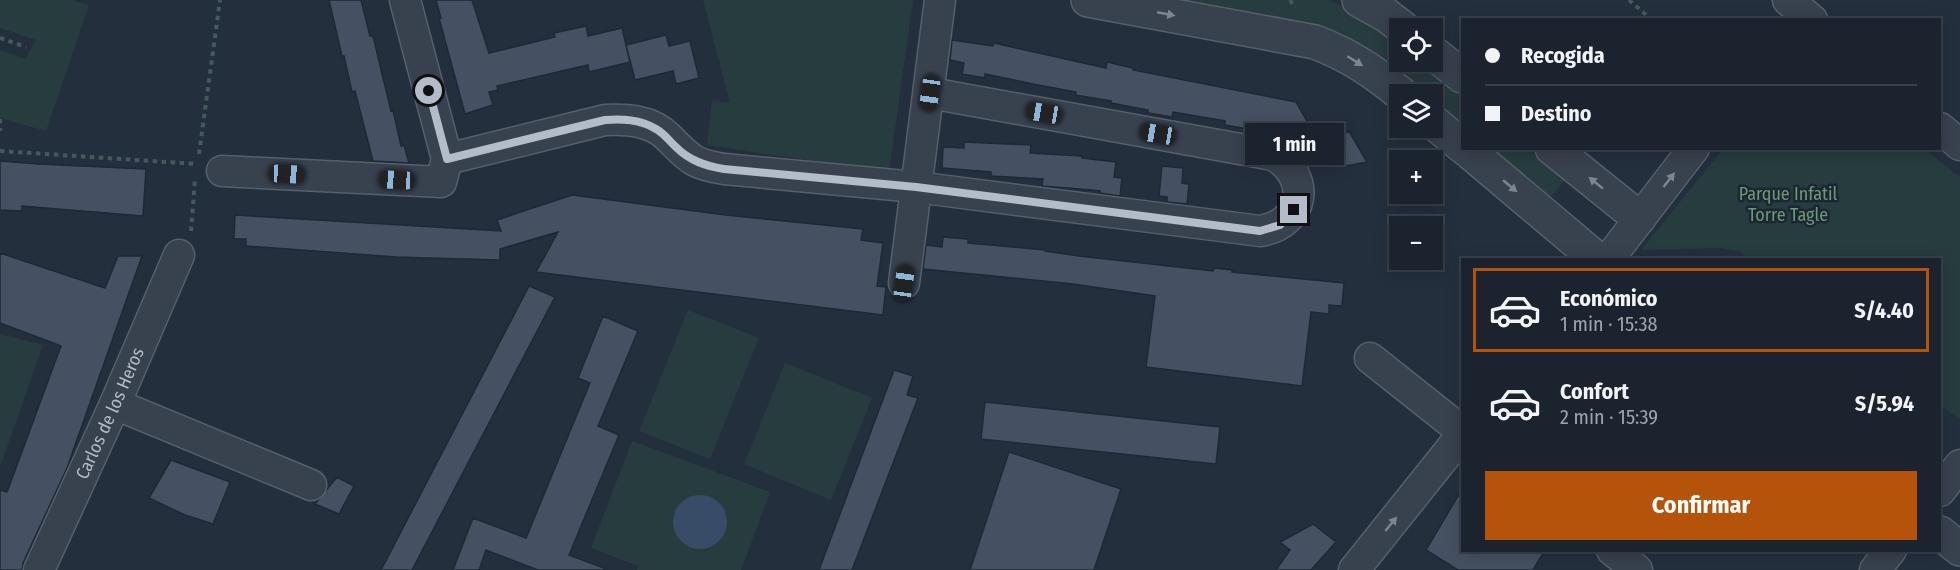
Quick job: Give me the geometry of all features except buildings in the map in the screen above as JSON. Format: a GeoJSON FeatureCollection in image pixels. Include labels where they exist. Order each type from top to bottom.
{"type":"FeatureCollection","features":[{"type":"Feature","properties":{"kind":"street"},"geometry":{"type":"LineString","coordinates":[[210,167],[441,182],[447,159],[405,0]]}},
{"type":"Feature","properties":{"kind":"street"},"geometry":{"type":"LineString","coordinates":[[904,283],[930,93],[940,0]]}},
{"type":"Feature","properties":{"kind":"street"},"geometry":{"type":"LineString","coordinates":[[1088,0],[1315,42],[1342,53],[1389,85]]}},
{"type":"Feature","properties":{"kind":"street"},"geometry":{"type":"LineString","coordinates":[[1359,0],[1390,18]]}},
{"type":"Feature","properties":{"kind":"street"},"geometry":{"type":"LineString","coordinates":[[1443,61],[1461,75]]}},
{"type":"Feature","properties":{"kind":"street"},"geometry":{"type":"LineString","coordinates":[[447,159],[605,120],[622,119],[638,121],[653,127],[667,136],[685,155],[710,166],[916,187],[1260,231],[1280,225],[1294,210],[1298,200],[1296,178],[1283,161],[1273,155],[930,93]]}},
{"type":"Feature","properties":{"kind":"street"},"geometry":{"type":"LineString","coordinates":[[1941,129],[1960,145]]}},
{"type":"Feature","properties":{"kind":"street"},"geometry":{"type":"LineString","coordinates":[[1443,130],[1461,145]]}},
{"type":"Feature","properties":{"kind":"street"},"geometry":{"type":"LineString","coordinates":[[1468,150],[1596,258]]}},
{"type":"Feature","properties":{"kind":"street"},"geometry":{"type":"LineString","coordinates":[[1554,150],[1639,218]]}},
{"type":"Feature","properties":{"kind":"street"},"geometry":{"type":"LineString","coordinates":[[1609,258],[1692,150]]}},
{"type":"Feature","properties":{"kind":"street","name":"Carlos de los Heros"},"geometry":{"type":"LineString","coordinates":[[39,570],[115,404],[177,260]]}},
{"type":"Feature","properties":{"kind":"street"},"geometry":{"type":"LineString","coordinates":[[1370,358],[1461,432]]}},
{"type":"Feature","properties":{"kind":"street"},"geometry":{"type":"LineString","coordinates":[[115,404],[311,485]]}},
{"type":"Feature","properties":{"kind":"street"},"geometry":{"type":"LineString","coordinates":[[1354,570],[1461,434]]}},
{"type":"Feature","properties":{"kind":"street"},"geometry":{"type":"LineString","coordinates":[[1941,490],[1960,465]]}},
{"type":"Feature","properties":{"kind":"street"},"geometry":{"type":"LineString","coordinates":[[1941,534],[1960,549]]}},
{"type":"Feature","properties":{"kind":"street"},"geometry":{"type":"LineString","coordinates":[[1614,552],[1637,570]]}},
{"type":"Feature","properties":{"kind":"street"},"geometry":{"type":"LineString","coordinates":[[1875,570],[1889,552]]}},
{"type":"Feature","properties":{"kind":"path"},"geometry":{"type":"LineString","coordinates":[[177,260],[187,259],[210,167],[220,0]]}},
{"type":"Feature","properties":{"kind":"path"},"geometry":{"type":"LineString","coordinates":[[1629,0],[1650,18]]}},
{"type":"Feature","properties":{"kind":"path"},"geometry":{"type":"LineString","coordinates":[[0,38],[26,47]]}},
{"type":"Feature","properties":{"kind":"path"},"geometry":{"type":"LineString","coordinates":[[0,119],[0,131]]}},
{"type":"Feature","properties":{"kind":"path"},"geometry":{"type":"LineString","coordinates":[[0,151],[210,167]]}},
{"type":"Feature","properties":{"kind":"green space"},"geometry":{"type":"Polygon","coordinates":[[[0,0],[72,0],[89,5],[46,131],[0,118],[0,50],[25,59],[36,40],[0,28],[0,0]]]}},
{"type":"Feature","properties":{"kind":"green space"},"geometry":{"type":"Polygon","coordinates":[[[703,0],[913,0],[889,172],[707,145],[712,101],[730,103],[703,0]]]}},
{"type":"Feature","properties":{"kind":"green space"},"geometry":{"type":"Polygon","coordinates":[[[1154,0],[1329,0],[1360,15],[1389,39],[1389,72],[1431,72],[1461,96],[1461,135],[1443,120],[1443,84],[1389,85],[1154,0]]]}},
{"type":"Feature","properties":{"kind":"green space"},"geometry":{"type":"Polygon","coordinates":[[[1478,150],[1528,150],[1566,179],[1544,205],[1478,150]]]}},
{"type":"Feature","properties":{"kind":"green space","name":"Parque Infatil Torre Tagle"},"geometry":{"type":"Polygon","coordinates":[[[1722,150],[1925,150],[1960,177],[1960,420],[1941,406],[1941,258],[1748,258],[1739,251],[1721,248],[1641,250],[1722,150]]]}},
{"type":"Feature","properties":{"kind":"green space"},"geometry":{"type":"Polygon","coordinates":[[[688,310],[759,338],[710,459],[639,431],[688,310]]]}},
{"type":"Feature","properties":{"kind":"green space"},"geometry":{"type":"Polygon","coordinates":[[[0,334],[43,345],[0,467],[0,334]]]}},
{"type":"Feature","properties":{"kind":"green space"},"geometry":{"type":"Polygon","coordinates":[[[785,363],[872,398],[831,500],[744,464],[785,363]]]}},
{"type":"Feature","properties":{"kind":"green space"},"geometry":{"type":"Polygon","coordinates":[[[632,441],[770,492],[741,570],[637,570],[638,566],[591,548],[632,441]]]}},
{"type":"Feature","properties":{"kind":"water"},"geometry":{"type":"Polygon","coordinates":[[[695,495],[705,495],[715,499],[723,507],[727,522],[723,537],[715,545],[705,549],[695,549],[685,545],[677,537],[673,527],[673,517],[677,507],[685,499],[695,495]]]}},
{"type":"Feature","properties":{"kind":"route"},"geometry":{"type":"LineString","coordinates":[[429,91],[447,159],[605,120],[622,119],[638,121],[653,127],[667,136],[685,155],[697,162],[724,169],[916,187],[1260,231],[1280,225],[1294,210]]}}]}
